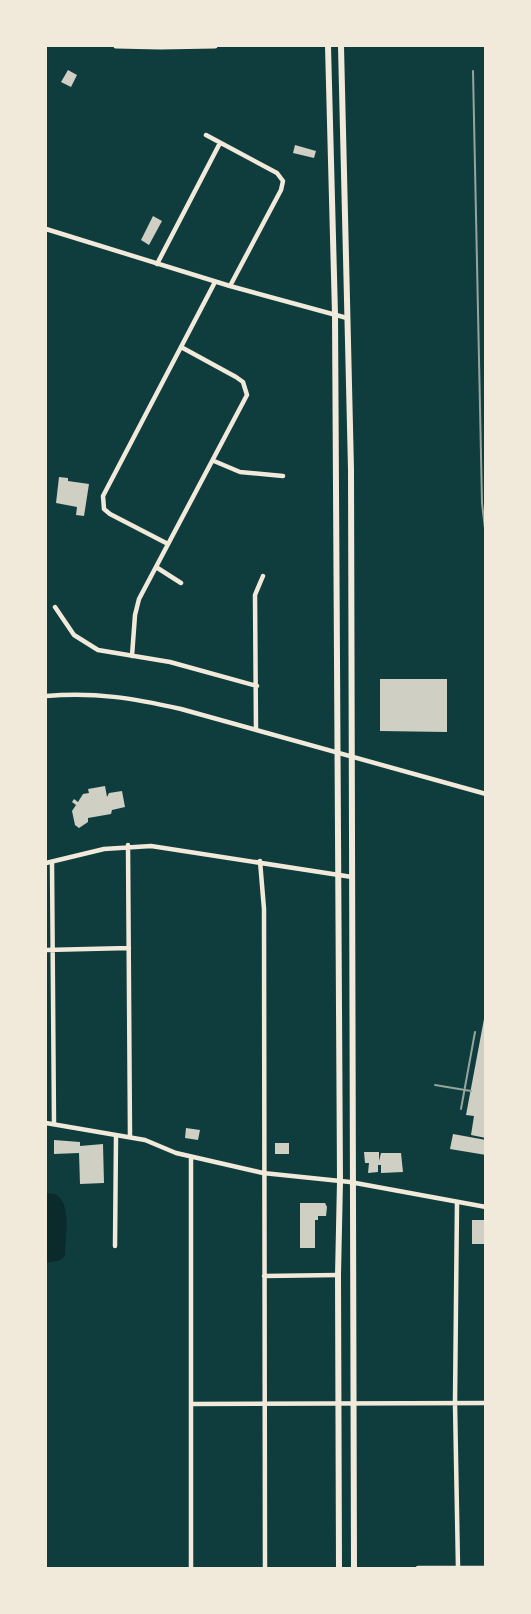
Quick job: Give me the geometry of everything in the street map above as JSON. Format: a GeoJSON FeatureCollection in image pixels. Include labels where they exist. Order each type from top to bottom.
{"type":"FeatureCollection","features":[{"type":"Feature","properties":{"kind":"main road"},"geometry":{"type":"LineString","coordinates":[[116,46],[215,46]]}},
{"type":"Feature","properties":{"kind":"main road"},"geometry":{"type":"LineString","coordinates":[[328,46],[335,314],[340,1569]]}},
{"type":"Feature","properties":{"kind":"main road"},"geometry":{"type":"LineString","coordinates":[[341,46],[351,469],[354,1569]]}},
{"type":"Feature","properties":{"kind":"street"},"geometry":{"type":"LineString","coordinates":[[206,135],[277,173],[283,181],[281,190],[230,286]]}},
{"type":"Feature","properties":{"kind":"street"},"geometry":{"type":"LineString","coordinates":[[158,264],[220,143]]}},
{"type":"Feature","properties":{"kind":"street"},"geometry":{"type":"LineString","coordinates":[[46,229],[215,282],[348,318]]}},
{"type":"Feature","properties":{"kind":"street"},"geometry":{"type":"LineString","coordinates":[[168,544],[110,514],[102,503],[107,487],[215,282]]}},
{"type":"Feature","properties":{"kind":"street"},"geometry":{"type":"LineString","coordinates":[[132,656],[137,607],[244,402],[247,390],[243,382],[236,377],[181,347]]}},
{"type":"Feature","properties":{"kind":"street"},"geometry":{"type":"LineString","coordinates":[[214,461],[240,472],[283,476]]}},
{"type":"Feature","properties":{"kind":"street"},"geometry":{"type":"LineString","coordinates":[[156,567],[181,583]]}},
{"type":"Feature","properties":{"kind":"street"},"geometry":{"type":"LineString","coordinates":[[256,730],[256,595],[263,576]]}},
{"type":"Feature","properties":{"kind":"street"},"geometry":{"type":"LineString","coordinates":[[55,607],[74,635],[98,650],[170,662],[257,686]]}},
{"type":"Feature","properties":{"kind":"street"},"geometry":{"type":"LineString","coordinates":[[46,696],[96,694],[181,709],[485,794]]}},
{"type":"Feature","properties":{"kind":"street"},"geometry":{"type":"LineString","coordinates":[[54,1124],[49,863],[128,845],[163,846],[352,877]]}},
{"type":"Feature","properties":{"kind":"street"},"geometry":{"type":"LineString","coordinates":[[128,845],[130,1138]]}},
{"type":"Feature","properties":{"kind":"street"},"geometry":{"type":"LineString","coordinates":[[260,861],[264,909],[265,1569]]}},
{"type":"Feature","properties":{"kind":"street"},"geometry":{"type":"LineString","coordinates":[[46,950],[129,948]]}},
{"type":"Feature","properties":{"kind":"street"},"geometry":{"type":"LineString","coordinates":[[46,1123],[130,1138],[191,1157],[263,1173],[340,1181],[485,1207]]}},
{"type":"Feature","properties":{"kind":"street"},"geometry":{"type":"LineString","coordinates":[[115,1246],[116,1136]]}},
{"type":"Feature","properties":{"kind":"street"},"geometry":{"type":"LineString","coordinates":[[191,1157],[191,1569]]}},
{"type":"Feature","properties":{"kind":"street"},"geometry":{"type":"LineString","coordinates":[[457,1202],[455,1403],[458,1568]]}},
{"type":"Feature","properties":{"kind":"street"},"geometry":{"type":"LineString","coordinates":[[264,1276],[338,1275]]}},
{"type":"Feature","properties":{"kind":"street"},"geometry":{"type":"LineString","coordinates":[[191,1404],[485,1403]]}},
{"type":"Feature","properties":{"kind":"street"},"geometry":{"type":"LineString","coordinates":[[418,1569],[485,1567]]}},
{"type":"Feature","properties":{"kind":"water"},"geometry":{"type":"Polygon","coordinates":[[[46,1193],[55,1194],[61,1199],[65,1207],[67,1227],[65,1256],[61,1260],[46,1263],[46,1193]]]}},
{"type":"Feature","properties":{"kind":"building"},"geometry":{"type":"Polygon","coordinates":[[[68,70],[77,75],[71,87],[61,82],[68,70]]]}},
{"type":"Feature","properties":{"kind":"building"},"geometry":{"type":"Polygon","coordinates":[[[295,145],[316,151],[314,158],[293,153],[295,145]]]}},
{"type":"Feature","properties":{"kind":"building"},"geometry":{"type":"Polygon","coordinates":[[[153,216],[162,221],[149,245],[141,240],[153,216]]]}},
{"type":"Feature","properties":{"kind":"building"},"geometry":{"type":"Polygon","coordinates":[[[59,477],[89,484],[84,516],[76,515],[77,507],[56,503],[59,477]]]}},
{"type":"Feature","properties":{"kind":"building"},"geometry":{"type":"Polygon","coordinates":[[[380,679],[447,679],[447,732],[380,731],[380,679]]]}},
{"type":"Feature","properties":{"kind":"building"},"geometry":{"type":"Polygon","coordinates":[[[105,786],[107,797],[109,793],[122,791],[125,807],[112,810],[111,814],[88,818],[88,822],[79,828],[75,825],[72,811],[76,805],[72,802],[74,799],[78,802],[83,794],[89,793],[88,789],[105,786]]]}},
{"type":"Feature","properties":{"kind":"building"},"geometry":{"type":"Polygon","coordinates":[[[484,1019],[486,1138],[471,1135],[474,1116],[466,1115],[484,1019]]]}},
{"type":"Feature","properties":{"kind":"building"},"geometry":{"type":"Polygon","coordinates":[[[186,1128],[200,1130],[198,1140],[185,1138],[186,1128]]]}},
{"type":"Feature","properties":{"kind":"building"},"geometry":{"type":"Polygon","coordinates":[[[453,1134],[486,1140],[486,1155],[450,1149],[453,1134]]]}},
{"type":"Feature","properties":{"kind":"building"},"geometry":{"type":"Polygon","coordinates":[[[54,1140],[80,1142],[80,1146],[103,1144],[104,1183],[80,1184],[79,1153],[54,1154],[54,1140]]]}},
{"type":"Feature","properties":{"kind":"building"},"geometry":{"type":"Polygon","coordinates":[[[275,1143],[289,1143],[289,1154],[275,1154],[275,1143]]]}},
{"type":"Feature","properties":{"kind":"building"},"geometry":{"type":"Polygon","coordinates":[[[364,1152],[379,1152],[379,1161],[381,1153],[401,1153],[403,1172],[381,1173],[381,1165],[378,1165],[378,1172],[368,1173],[369,1163],[365,1163],[364,1152]]]}},
{"type":"Feature","properties":{"kind":"building"},"geometry":{"type":"Polygon","coordinates":[[[300,1203],[325,1203],[327,1207],[326,1216],[318,1216],[318,1220],[315,1220],[315,1248],[300,1248],[300,1203]]]}},
{"type":"Feature","properties":{"kind":"building"},"geometry":{"type":"Polygon","coordinates":[[[472,1220],[486,1220],[486,1244],[472,1244],[472,1220]]]}},
{"type":"Feature","properties":{"kind":"railway"},"geometry":{"type":"LineString","coordinates":[[473,71],[482,503],[486,537]]}},
{"type":"Feature","properties":{"kind":"railway"},"geometry":{"type":"LineString","coordinates":[[461,1109],[475,1032]]}},
{"type":"Feature","properties":{"kind":"railway"},"geometry":{"type":"LineString","coordinates":[[435,1085],[471,1091]]}}]}
